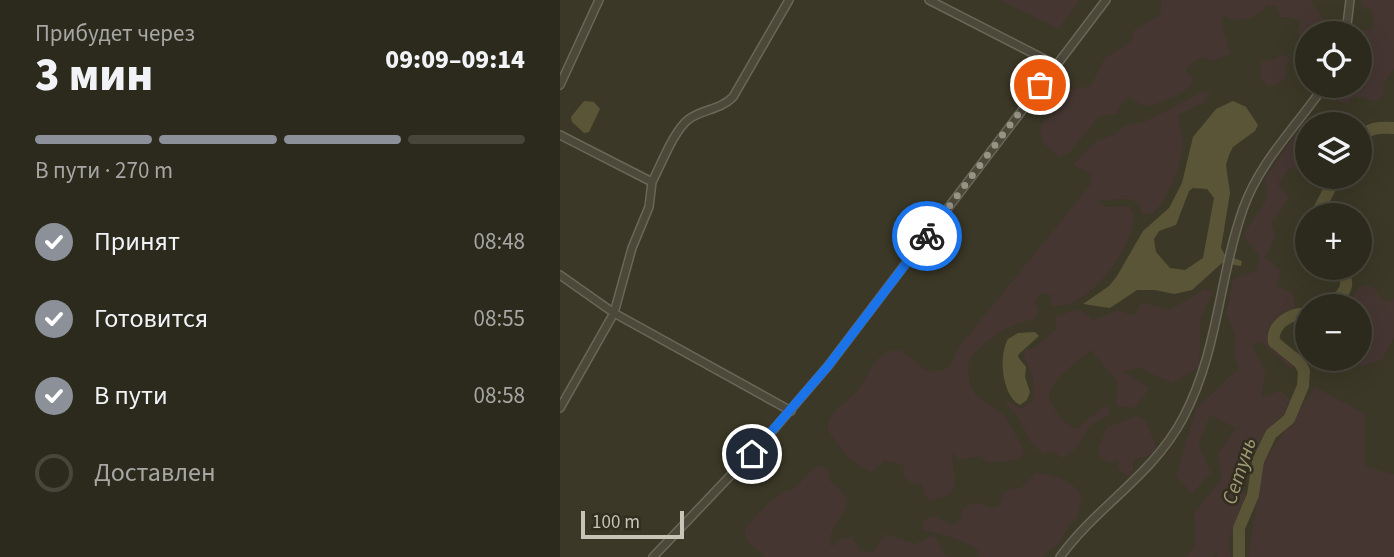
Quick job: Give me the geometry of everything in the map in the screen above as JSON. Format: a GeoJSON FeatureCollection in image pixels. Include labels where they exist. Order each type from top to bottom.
{"type":"FeatureCollection","features":[{"type":"Feature","properties":{"kind":"street"},"geometry":{"type":"LineString","coordinates":[[560,85],[599,0]]}},
{"type":"Feature","properties":{"kind":"street"},"geometry":{"type":"LineString","coordinates":[[560,408],[614,313],[632,248],[649,207],[652,182],[683,125],[702,112],[722,107],[733,97],[789,0]]}},
{"type":"Feature","properties":{"kind":"street"},"geometry":{"type":"LineString","coordinates":[[929,0],[1056,65]]}},
{"type":"Feature","properties":{"kind":"street"},"geometry":{"type":"LineString","coordinates":[[653,557],[791,411],[828,366],[1105,0]]}},
{"type":"Feature","properties":{"kind":"street"},"geometry":{"type":"LineString","coordinates":[[1347,21],[1350,0]]}},
{"type":"Feature","properties":{"kind":"street"},"geometry":{"type":"LineString","coordinates":[[1060,557],[1082,532],[1140,477],[1171,439],[1196,393],[1209,357],[1231,250],[1253,184],[1266,160],[1315,98]]}},
{"type":"Feature","properties":{"kind":"street"},"geometry":{"type":"LineString","coordinates":[[560,135],[652,182]]}},
{"type":"Feature","properties":{"kind":"street"},"geometry":{"type":"LineString","coordinates":[[560,275],[614,313],[791,411]]}},
{"type":"Feature","properties":{"kind":"shaded area"},"geometry":{"type":"Polygon","coordinates":[[[1000,0],[1080,0],[1058,29],[1000,0]]]}},
{"type":"Feature","properties":{"kind":"shaded area"},"geometry":{"type":"Polygon","coordinates":[[[1161,0],[1310,0],[1324,21],[1298,21],[1290,17],[1280,17],[1277,7],[1267,5],[1258,14],[1246,19],[1222,15],[1222,25],[1231,54],[1212,61],[1201,57],[1185,70],[1193,77],[1191,86],[1175,97],[1146,107],[1128,97],[1117,114],[1100,116],[1069,153],[1059,157],[1043,143],[1040,133],[1042,123],[1068,90],[1091,86],[1105,58],[1131,41],[1134,30],[1160,15],[1161,0]]]}},
{"type":"Feature","properties":{"kind":"shaded area"},"geometry":{"type":"Polygon","coordinates":[[[1361,0],[1394,0],[1394,69],[1383,85],[1384,95],[1375,101],[1363,98],[1372,98],[1374,20],[1372,10],[1362,6],[1361,0]]]}},
{"type":"Feature","properties":{"kind":"shaded area"},"geometry":{"type":"Polygon","coordinates":[[[1286,55],[1289,59],[1287,76],[1277,85],[1267,86],[1261,78],[1261,61],[1272,60],[1286,55]]]}},
{"type":"Feature","properties":{"kind":"shaded area"},"geometry":{"type":"Polygon","coordinates":[[[1204,91],[1211,91],[1205,102],[1178,115],[1183,140],[1180,162],[1169,190],[1153,214],[1141,214],[1140,204],[1130,199],[1099,200],[1105,207],[1128,206],[1134,213],[1127,243],[1106,275],[1079,299],[1065,305],[1051,306],[1050,295],[1040,293],[1035,302],[1039,311],[1033,320],[998,334],[969,360],[973,390],[1010,424],[1024,450],[1020,459],[988,463],[980,456],[960,460],[952,453],[955,484],[951,494],[931,501],[924,494],[922,484],[911,483],[904,476],[903,465],[885,460],[873,472],[852,461],[827,430],[831,417],[857,391],[878,358],[891,351],[900,350],[927,370],[933,372],[950,367],[958,348],[1091,184],[1090,173],[1073,165],[1097,140],[1116,134],[1123,126],[1144,122],[1204,91]]]}},
{"type":"Feature","properties":{"kind":"shaded area"},"geometry":{"type":"Polygon","coordinates":[[[1335,98],[1353,98],[1346,104],[1335,98]]]}},
{"type":"Feature","properties":{"kind":"shaded area"},"geometry":{"type":"Polygon","coordinates":[[[584,101],[594,102],[600,109],[589,132],[584,133],[572,122],[571,117],[584,101]]]}},
{"type":"Feature","properties":{"kind":"shaded area"},"geometry":{"type":"Polygon","coordinates":[[[1233,101],[1246,107],[1258,125],[1255,131],[1233,147],[1226,165],[1230,193],[1221,248],[1225,255],[1242,261],[1241,266],[1222,263],[1192,290],[1174,294],[1137,290],[1110,308],[1083,304],[1109,286],[1143,231],[1169,208],[1182,183],[1193,137],[1216,109],[1233,101]],[[1193,188],[1189,191],[1176,225],[1159,231],[1154,239],[1156,252],[1170,268],[1185,270],[1203,258],[1214,198],[1207,189],[1193,188]]]}},
{"type":"Feature","properties":{"kind":"shaded area"},"geometry":{"type":"Polygon","coordinates":[[[1295,135],[1295,169],[1289,168],[1279,185],[1289,198],[1271,223],[1276,235],[1265,257],[1281,270],[1276,285],[1294,294],[1295,307],[1276,318],[1266,334],[1295,362],[1295,366],[1291,369],[1260,341],[1252,345],[1266,373],[1261,397],[1281,391],[1290,400],[1284,414],[1265,431],[1240,485],[1246,495],[1229,541],[1231,557],[1217,557],[1216,552],[1213,557],[1185,557],[1195,547],[1194,513],[1222,478],[1217,455],[1236,428],[1210,415],[1199,445],[1211,473],[1192,494],[1176,476],[1196,409],[1239,368],[1234,355],[1235,335],[1226,313],[1233,279],[1257,271],[1259,256],[1243,235],[1267,199],[1265,179],[1295,135]]]}},
{"type":"Feature","properties":{"kind":"shaded area"},"geometry":{"type":"Polygon","coordinates":[[[1367,285],[1374,288],[1383,300],[1391,302],[1394,298],[1394,338],[1381,361],[1372,363],[1372,294],[1354,294],[1359,287],[1367,285]]]}},
{"type":"Feature","properties":{"kind":"shaded area"},"geometry":{"type":"Polygon","coordinates":[[[1205,289],[1213,292],[1201,318],[1199,367],[1173,383],[1139,368],[1124,372],[1149,388],[1136,408],[1116,406],[1118,383],[1091,350],[1059,378],[1050,391],[1049,399],[1061,419],[1073,428],[1079,427],[1103,407],[1108,407],[1111,411],[1092,425],[1074,450],[1061,458],[1053,451],[1044,454],[1032,444],[1017,416],[1005,403],[1008,401],[1021,409],[1033,400],[1033,379],[1023,354],[1025,350],[1035,348],[1056,329],[1055,317],[1079,309],[1093,320],[1118,310],[1134,316],[1141,302],[1169,310],[1205,289]]]}},
{"type":"Feature","properties":{"kind":"shaded area"},"geometry":{"type":"Polygon","coordinates":[[[1035,332],[1039,336],[1018,357],[1026,367],[1025,377],[1030,392],[1027,400],[1020,405],[1009,393],[1003,365],[1008,339],[1018,333],[1035,332]]]}},
{"type":"Feature","properties":{"kind":"shaded area"},"geometry":{"type":"Polygon","coordinates":[[[1315,387],[1365,414],[1365,466],[1394,475],[1394,557],[1248,557],[1263,462],[1315,387]]]}},
{"type":"Feature","properties":{"kind":"shaded area"},"geometry":{"type":"Polygon","coordinates":[[[1136,416],[1145,419],[1157,448],[1150,455],[1133,460],[1133,474],[1128,476],[1118,469],[1119,459],[1110,463],[1100,458],[1098,448],[1107,427],[1136,416]]]}},
{"type":"Feature","properties":{"kind":"shaded area"},"geometry":{"type":"Polygon","coordinates":[[[819,466],[829,469],[829,480],[842,492],[847,502],[832,531],[831,547],[842,539],[853,537],[860,551],[872,552],[886,534],[915,544],[934,535],[946,555],[951,557],[765,557],[747,541],[744,531],[782,492],[794,488],[819,466]]]}},
{"type":"Feature","properties":{"kind":"shaded area"},"geometry":{"type":"Polygon","coordinates":[[[1036,473],[1062,479],[1082,496],[1078,517],[1070,523],[1061,541],[1043,557],[978,557],[978,550],[964,542],[921,530],[924,520],[934,516],[953,525],[961,519],[962,509],[969,505],[979,504],[991,508],[1000,505],[1002,494],[1021,488],[1036,473]]]}},
{"type":"Feature","properties":{"kind":"waterway","name":"Сетунь"},"geometry":{"type":"LineString","coordinates":[[1372,130],[1394,128]]}},
{"type":"Feature","properties":{"kind":"waterway","name":"Сетунь"},"geometry":{"type":"LineString","coordinates":[[1322,203],[1330,189]]}},
{"type":"Feature","properties":{"kind":"waterway","name":"Сетунь"},"geometry":{"type":"LineString","coordinates":[[1342,294],[1346,280]]}},
{"type":"Feature","properties":{"kind":"waterway","name":"Сетунь"},"geometry":{"type":"LineString","coordinates":[[1295,315],[1279,325],[1274,342],[1295,359]]}},
{"type":"Feature","properties":{"kind":"waterway","name":"Сетунь"},"geometry":{"type":"LineString","coordinates":[[1239,557],[1239,528],[1253,495],[1258,461],[1271,434],[1289,419],[1303,386],[1304,371]]}},
{"type":"Feature","properties":{"kind":"way so far"},"geometry":{"type":"LineString","coordinates":[[927,236],[1040,85]]}},
{"type":"Feature","properties":{"kind":"route"},"geometry":{"type":"LineString","coordinates":[[752,454],[828,366],[927,236]]}}]}
